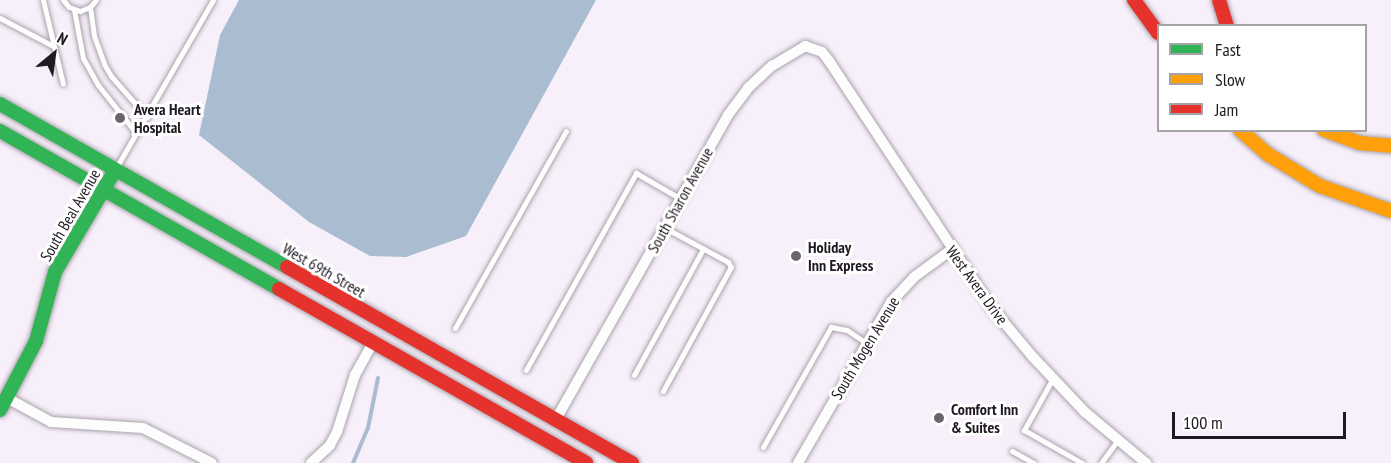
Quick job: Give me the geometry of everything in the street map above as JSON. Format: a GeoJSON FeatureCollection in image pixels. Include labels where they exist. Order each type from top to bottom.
{"type":"FeatureCollection","features":[{"type":"Feature","properties":{"kind":"main road"},"geometry":{"type":"LineString","coordinates":[[1134,0],[1157,32]]}},
{"type":"Feature","properties":{"kind":"main road"},"geometry":{"type":"LineString","coordinates":[[1219,0],[1226,24]]}},
{"type":"Feature","properties":{"kind":"main road","name":"West 69th Street"},"geometry":{"type":"LineString","coordinates":[[0,104],[632,463]]}},
{"type":"Feature","properties":{"kind":"main road"},"geometry":{"type":"LineString","coordinates":[[0,131],[586,463]]}},
{"type":"Feature","properties":{"kind":"main road"},"geometry":{"type":"LineString","coordinates":[[1242,132],[1269,155],[1320,186],[1391,211]]}},
{"type":"Feature","properties":{"kind":"main road"},"geometry":{"type":"LineString","coordinates":[[1329,132],[1359,143],[1391,146]]}},
{"type":"Feature","properties":{"kind":"main road","name":"South Beal Avenue"},"geometry":{"type":"LineString","coordinates":[[3,404],[36,341],[55,272],[115,170]]}},
{"type":"Feature","properties":{"kind":"street","name":"South Sharon Avenue"},"geometry":{"type":"LineString","coordinates":[[555,421],[728,115],[748,88],[772,66],[798,49],[814,48],[822,52],[841,80]]}},
{"type":"Feature","properties":{"kind":"street","name":"West Avera Drive"},"geometry":{"type":"LineString","coordinates":[[841,80],[951,250],[992,308],[1053,378],[1117,441],[1146,463]]}},
{"type":"Feature","properties":{"kind":"street","name":"South Mogen Avenue"},"geometry":{"type":"LineString","coordinates":[[798,463],[891,302],[905,285],[951,250]]}},
{"type":"Feature","properties":{"kind":"street"},"geometry":{"type":"LineString","coordinates":[[311,463],[330,445],[338,432],[355,375],[373,343]]}},
{"type":"Feature","properties":{"kind":"street"},"geometry":{"type":"LineString","coordinates":[[3,404],[51,422],[144,428],[212,463]]}},
{"type":"Feature","properties":{"kind":"lane"},"geometry":{"type":"LineString","coordinates":[[43,0],[63,84]]}},
{"type":"Feature","properties":{"kind":"lane"},"geometry":{"type":"LineString","coordinates":[[63,0],[74,10],[83,58],[98,85],[136,133]]}},
{"type":"Feature","properties":{"kind":"lane"},"geometry":{"type":"LineString","coordinates":[[74,10],[90,7],[96,0]]}},
{"type":"Feature","properties":{"kind":"lane"},"geometry":{"type":"LineString","coordinates":[[115,170],[213,0]]}},
{"type":"Feature","properties":{"kind":"lane"},"geometry":{"type":"LineString","coordinates":[[90,7],[94,36],[104,64],[111,76],[147,117]]}},
{"type":"Feature","properties":{"kind":"lane"},"geometry":{"type":"LineString","coordinates":[[0,18],[53,46]]}},
{"type":"Feature","properties":{"kind":"lane"},"geometry":{"type":"LineString","coordinates":[[455,328],[566,131]]}},
{"type":"Feature","properties":{"kind":"lane"},"geometry":{"type":"LineString","coordinates":[[526,369],[636,173],[681,199]]}},
{"type":"Feature","properties":{"kind":"lane"},"geometry":{"type":"LineString","coordinates":[[663,391],[731,267],[728,262],[665,228]]}},
{"type":"Feature","properties":{"kind":"lane"},"geometry":{"type":"LineString","coordinates":[[634,375],[703,249]]}},
{"type":"Feature","properties":{"kind":"lane"},"geometry":{"type":"LineString","coordinates":[[763,447],[831,327],[846,330],[866,343]]}},
{"type":"Feature","properties":{"kind":"lane"},"geometry":{"type":"LineString","coordinates":[[1053,378],[1024,429],[1082,463]]}},
{"type":"Feature","properties":{"kind":"lane"},"geometry":{"type":"LineString","coordinates":[[1101,463],[1117,441]]}},
{"type":"Feature","properties":{"kind":"lane"},"geometry":{"type":"LineString","coordinates":[[1012,451],[1034,463]]}},
{"type":"Feature","properties":{"kind":"water"},"geometry":{"type":"Polygon","coordinates":[[[239,0],[596,0],[466,236],[406,257],[370,256],[309,222],[199,135],[220,35],[239,0]]]}},
{"type":"Feature","properties":{"kind":"waterway"},"geometry":{"type":"LineString","coordinates":[[353,463],[368,428],[378,378]]}},
{"type":"Feature","properties":{"kind":"traffic: fast"},"geometry":{"type":"LineString","coordinates":[[0,104],[287,267]]}},
{"type":"Feature","properties":{"kind":"traffic: fast"},"geometry":{"type":"LineString","coordinates":[[0,131],[279,289]]}},
{"type":"Feature","properties":{"kind":"traffic: fast"},"geometry":{"type":"LineString","coordinates":[[0,410],[36,341],[55,272],[115,170]]}},
{"type":"Feature","properties":{"kind":"traffic: slow"},"geometry":{"type":"LineString","coordinates":[[1242,132],[1269,155],[1320,186],[1391,211]]}},
{"type":"Feature","properties":{"kind":"traffic: slow"},"geometry":{"type":"LineString","coordinates":[[1329,132],[1359,143],[1391,146]]}},
{"type":"Feature","properties":{"kind":"traffic: jam"},"geometry":{"type":"LineString","coordinates":[[1134,0],[1157,32]]}},
{"type":"Feature","properties":{"kind":"traffic: jam"},"geometry":{"type":"LineString","coordinates":[[1219,0],[1226,24]]}},
{"type":"Feature","properties":{"kind":"traffic: jam"},"geometry":{"type":"LineString","coordinates":[[287,267],[632,463]]}},
{"type":"Feature","properties":{"kind":"traffic: jam"},"geometry":{"type":"LineString","coordinates":[[279,289],[586,463]]}},
{"type":"Feature","properties":{"kind":"place","name":"Avera Heart Hospital"},"geometry":{"type":"Point","coordinates":[120,118]}},
{"type":"Feature","properties":{"kind":"place","name":"Holiday Inn Express"},"geometry":{"type":"Point","coordinates":[796,256]}},
{"type":"Feature","properties":{"kind":"place","name":"Comfort Inn & Suites"},"geometry":{"type":"Point","coordinates":[939,418]}}]}
